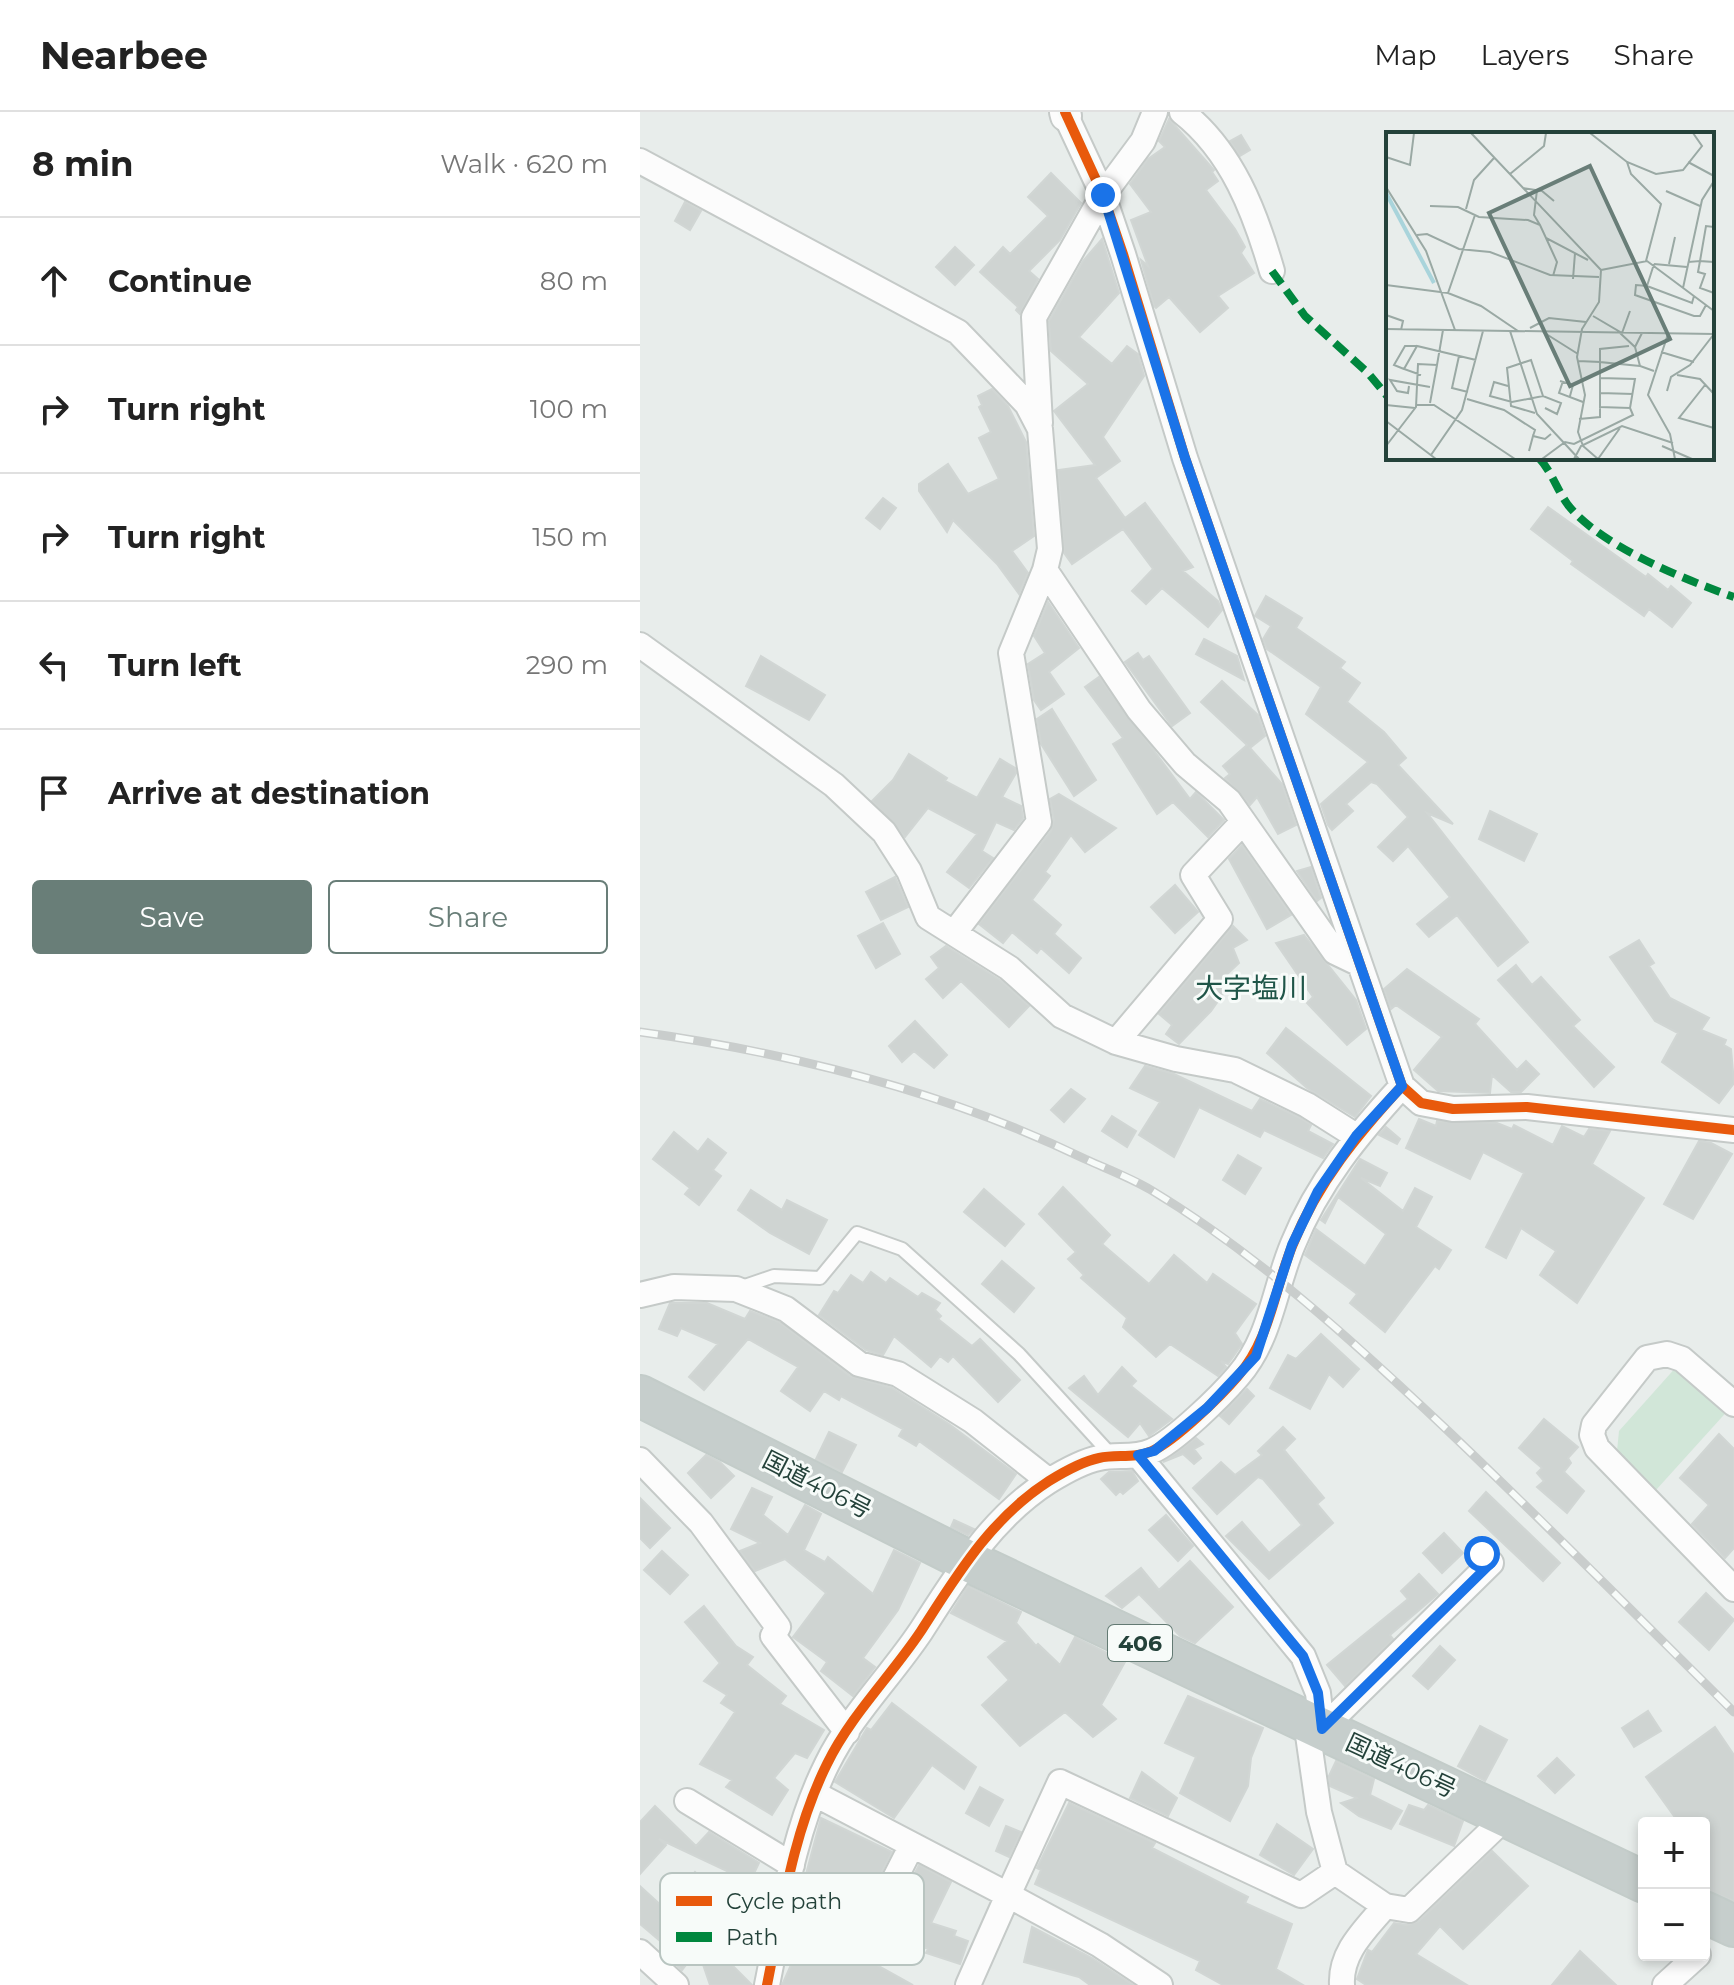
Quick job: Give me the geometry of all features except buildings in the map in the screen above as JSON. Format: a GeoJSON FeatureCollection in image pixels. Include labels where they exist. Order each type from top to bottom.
{"type":"FeatureCollection","features":[{"type":"Feature","properties":{"kind":"highway","name":"国道406号"},"geometry":{"type":"LineString","coordinates":[[640,1396],[966,1560],[1638,1879]]}},
{"type":"Feature","properties":{"kind":"street"},"geometry":{"type":"LineString","coordinates":[[954,933],[1039,822],[1011,653],[1045,570],[1050,549],[1034,317],[1103,195],[1143,141],[1155,112]]}},
{"type":"Feature","properties":{"kind":"street"},"geometry":{"type":"LineString","coordinates":[[1182,112],[1207,131],[1252,204],[1272,271]]}},
{"type":"Feature","properties":{"kind":"street"},"geometry":{"type":"LineString","coordinates":[[1066,114],[1103,195],[1185,458],[1402,1086],[1421,1103],[1453,1109],[1527,1107],[1734,1130]]}},
{"type":"Feature","properties":{"kind":"street"},"geometry":{"type":"LineString","coordinates":[[640,161],[958,332],[1027,404],[1040,429]]}},
{"type":"Feature","properties":{"kind":"street"},"geometry":{"type":"LineString","coordinates":[[1045,570],[1139,710],[1185,764],[1229,801],[1315,929],[1335,952],[1358,963]]}},
{"type":"Feature","properties":{"kind":"street"},"geometry":{"type":"LineString","coordinates":[[640,645],[834,785],[884,832],[909,871],[928,917],[1009,968],[1062,1016],[1116,1042],[1176,1059],[1235,1070],[1307,1105],[1356,1136]]}},
{"type":"Feature","properties":{"kind":"street"},"geometry":{"type":"LineString","coordinates":[[1116,1042],[1220,919],[1193,875],[1243,822]]}},
{"type":"Feature","properties":{"kind":"street"},"geometry":{"type":"LineString","coordinates":[[790,1873],[815,1794],[847,1732],[869,1696],[918,1634],[966,1560],[990,1530],[1049,1481],[1098,1458],[1126,1457],[1154,1451],[1207,1408],[1256,1356],[1292,1245],[1318,1191],[1356,1136],[1402,1086]]}},
{"type":"Feature","properties":{"kind":"street"},"geometry":{"type":"LineString","coordinates":[[640,1295],[674,1287],[736,1289],[786,1309],[859,1364],[898,1374],[973,1421],[1049,1481]]}},
{"type":"Feature","properties":{"kind":"street"},"geometry":{"type":"LineString","coordinates":[[1734,1404],[1682,1359],[1667,1354],[1647,1358],[1615,1394],[1594,1425],[1592,1435],[1597,1448],[1618,1472],[1734,1589]]}},
{"type":"Feature","properties":{"kind":"street"},"geometry":{"type":"LineString","coordinates":[[1126,1457],[1303,1656],[1318,1693],[1314,1725],[1319,1812],[1335,1872],[1385,1906],[1409,1910],[1507,1816]]}},
{"type":"Feature","properties":{"kind":"street"},"geometry":{"type":"LineString","coordinates":[[640,1460],[701,1523],[778,1627],[773,1636],[847,1732]]}},
{"type":"Feature","properties":{"kind":"street"},"geometry":{"type":"LineString","coordinates":[[1314,1725],[1493,1565]]}},
{"type":"Feature","properties":{"kind":"street"},"geometry":{"type":"LineString","coordinates":[[968,1985],[1060,1782],[1301,1895],[1335,1872]]}},
{"type":"Feature","properties":{"kind":"street"},"geometry":{"type":"LineString","coordinates":[[815,1794],[1100,1945],[1160,1985]]}},
{"type":"Feature","properties":{"kind":"street"},"geometry":{"type":"LineString","coordinates":[[687,1801],[792,1865]]}},
{"type":"Feature","properties":{"kind":"street"},"geometry":{"type":"LineString","coordinates":[[898,1873],[912,1845]]}},
{"type":"Feature","properties":{"kind":"street"},"geometry":{"type":"LineString","coordinates":[[1342,1985],[1341,1970],[1353,1944],[1385,1906]]}},
{"type":"Feature","properties":{"kind":"street"},"geometry":{"type":"LineString","coordinates":[[640,1952],[676,1985]]}},
{"type":"Feature","properties":{"kind":"street"},"geometry":{"type":"LineString","coordinates":[[1665,1985],[1691,1961]]}},
{"type":"Feature","properties":{"kind":"street"},"geometry":{"type":"LineString","coordinates":[[767,1985],[771,1965]]}},
{"type":"Feature","properties":{"kind":"lane"},"geometry":{"type":"LineString","coordinates":[[736,1289],[774,1276],[820,1278],[857,1233],[902,1249],[1019,1354],[1126,1457]]}},
{"type":"Feature","properties":{"kind":"green space"},"geometry":{"type":"Polygon","coordinates":[[[1678,1365],[1731,1407],[1656,1490],[1617,1451],[1619,1431],[1678,1365]]]}},
{"type":"Feature","properties":{"kind":"railway"},"geometry":{"type":"LineString","coordinates":[[640,1032],[754,1051],[868,1078],[924,1095],[1032,1135],[1151,1190],[1191,1215],[1267,1271],[1376,1364],[1518,1498],[1734,1712]]}},
{"type":"Feature","properties":{"kind":"marked path"},"geometry":{"type":"LineString","coordinates":[[1272,271],[1305,316],[1368,373],[1386,395]]}},
{"type":"Feature","properties":{"kind":"marked path"},"geometry":{"type":"LineString","coordinates":[[1540,460],[1568,505],[1601,534],[1645,560],[1734,597]]}},
{"type":"Feature","properties":{"kind":"cycle path"},"geometry":{"type":"LineString","coordinates":[[1065,112],[1103,195],[1185,458],[1402,1086],[1421,1103],[1453,1109],[1527,1107],[1734,1130]]}},
{"type":"Feature","properties":{"kind":"cycle path"},"geometry":{"type":"LineString","coordinates":[[790,1873],[815,1790],[837,1746],[977,1549],[1010,1512],[1049,1481],[1080,1464],[1099,1458],[1152,1451],[1173,1438],[1221,1395],[1258,1346],[1293,1244],[1314,1200],[1355,1141],[1402,1086]]}},
{"type":"Feature","properties":{"kind":"cycle path"},"geometry":{"type":"LineString","coordinates":[[767,1985],[771,1965]]}},
{"type":"Feature","properties":{"kind":"district","name":"大字塩川"},"geometry":{"type":"Point","coordinates":[1251,988]}},
{"type":"Feature","properties":{"kind":"route"},"geometry":{"type":"LineString","coordinates":[[1103,195],[1185,458],[1402,1086],[1356,1136],[1318,1191],[1292,1245],[1256,1356],[1207,1408],[1154,1451],[1138,1455],[1303,1656],[1318,1693],[1322,1729],[1491,1563],[1482,1554]]}}]}
